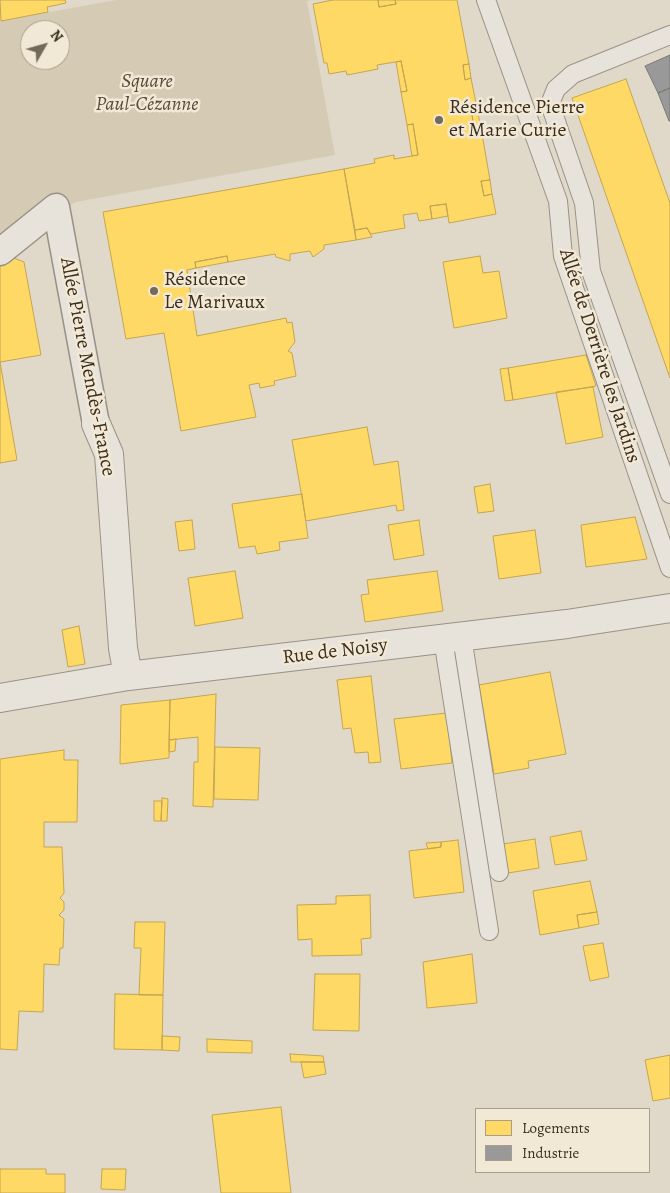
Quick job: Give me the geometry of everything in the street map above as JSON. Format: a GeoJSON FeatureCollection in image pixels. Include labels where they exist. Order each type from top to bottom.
{"type":"FeatureCollection","features":[{"type":"Feature","properties":{"kind":"street","name":"Allée Pierre Mendès-France"},"geometry":{"type":"LineString","coordinates":[[0,252],[56,207],[96,424],[108,454],[123,648],[128,676]]}},
{"type":"Feature","properties":{"kind":"street","name":"Rue de Noisy"},"geometry":{"type":"LineString","coordinates":[[0,698],[128,676],[567,624],[670,608]]}},
{"type":"Feature","properties":{"kind":"lane","name":"Allée de Derrière les Jardins"},"geometry":{"type":"LineString","coordinates":[[486,0],[558,201],[563,256],[670,568]]}},
{"type":"Feature","properties":{"kind":"lane"},"geometry":{"type":"LineString","coordinates":[[670,35],[573,74],[556,89],[550,104],[584,203],[591,271],[670,494]]}},
{"type":"Feature","properties":{"kind":"lane"},"geometry":{"type":"LineString","coordinates":[[452,638],[500,872]]}},
{"type":"Feature","properties":{"kind":"lane"},"geometry":{"type":"LineString","coordinates":[[452,638],[489,931]]}},
{"type":"Feature","properties":{"kind":"green space","name":"Square Paul-Cézanne"},"geometry":{"type":"Polygon","coordinates":[[[116,0],[312,0],[307,1],[335,155],[76,202],[47,219],[0,265],[0,21],[116,0]]]}},
{"type":"Feature","properties":{"kind":"building: Logements"},"geometry":{"type":"Polygon","coordinates":[[[0,0],[65,0],[66,3],[47,7],[48,12],[1,21],[0,0]]]}},
{"type":"Feature","properties":{"kind":"building: Logements","name":"Résidence Pierre et Marie Curie"},"geometry":{"type":"Polygon","coordinates":[[[333,0],[378,0],[379,7],[396,4],[395,0],[457,0],[469,64],[463,65],[465,80],[471,78],[478,114],[472,115],[474,129],[481,128],[490,180],[481,181],[484,196],[492,194],[496,214],[449,223],[446,204],[430,206],[432,219],[419,221],[417,213],[403,215],[405,228],[371,234],[367,228],[355,230],[344,169],[375,163],[374,159],[394,155],[394,159],[418,155],[413,124],[407,125],[401,92],[407,91],[401,61],[377,65],[378,69],[347,75],[346,71],[329,74],[327,63],[324,63],[313,4],[333,0]]]}},
{"type":"Feature","properties":{"kind":"building: Logements"},"geometry":{"type":"Polygon","coordinates":[[[378,0],[395,0],[396,4],[379,7],[378,0]]]}},
{"type":"Feature","properties":{"kind":"building: Logements"},"geometry":{"type":"Polygon","coordinates":[[[401,61],[407,91],[401,92],[396,62],[401,61]]]}},
{"type":"Feature","properties":{"kind":"building: Logements"},"geometry":{"type":"Polygon","coordinates":[[[469,64],[471,78],[465,80],[463,65],[469,64]]]}},
{"type":"Feature","properties":{"kind":"building: Logements"},"geometry":{"type":"Polygon","coordinates":[[[626,79],[670,203],[670,378],[572,98],[626,79]]]}},
{"type":"Feature","properties":{"kind":"building: Logements"},"geometry":{"type":"Polygon","coordinates":[[[478,114],[481,128],[474,129],[472,115],[478,114]]]}},
{"type":"Feature","properties":{"kind":"building: Logements"},"geometry":{"type":"Polygon","coordinates":[[[413,124],[418,155],[412,156],[407,125],[413,124]]]}},
{"type":"Feature","properties":{"kind":"building: Logements","name":"Résidence Le Marivaux"},"geometry":{"type":"Polygon","coordinates":[[[344,169],[356,240],[324,245],[324,249],[313,257],[310,251],[290,254],[290,261],[276,257],[275,254],[228,262],[227,256],[195,262],[196,268],[187,270],[197,336],[286,318],[287,323],[292,322],[295,342],[288,351],[292,353],[296,376],[274,381],[275,385],[260,388],[259,383],[249,385],[256,417],[181,431],[164,333],[126,339],[103,212],[344,169]]]}},
{"type":"Feature","properties":{"kind":"building: Logements"},"geometry":{"type":"Polygon","coordinates":[[[490,180],[492,194],[484,196],[481,181],[490,180]]]}},
{"type":"Feature","properties":{"kind":"building: Logements"},"geometry":{"type":"Polygon","coordinates":[[[446,204],[448,216],[432,219],[430,206],[446,204]]]}},
{"type":"Feature","properties":{"kind":"building: Logements"},"geometry":{"type":"Polygon","coordinates":[[[367,228],[372,237],[356,240],[355,230],[367,228]]]}},
{"type":"Feature","properties":{"kind":"building: Logements"},"geometry":{"type":"Polygon","coordinates":[[[227,256],[228,262],[196,268],[195,262],[227,256]]]}},
{"type":"Feature","properties":{"kind":"building: Logements"},"geometry":{"type":"Polygon","coordinates":[[[480,256],[483,273],[499,271],[507,318],[454,328],[443,262],[480,256]]]}},
{"type":"Feature","properties":{"kind":"building: Logements"},"geometry":{"type":"Polygon","coordinates":[[[11,257],[24,262],[41,355],[0,362],[0,266],[11,257]]]}},
{"type":"Feature","properties":{"kind":"building: Logements"},"geometry":{"type":"Polygon","coordinates":[[[586,355],[596,386],[513,400],[508,368],[586,355]]]}},
{"type":"Feature","properties":{"kind":"building: Logements"},"geometry":{"type":"Polygon","coordinates":[[[0,362],[17,460],[0,463],[0,362]]]}},
{"type":"Feature","properties":{"kind":"building: Logements"},"geometry":{"type":"Polygon","coordinates":[[[508,368],[513,400],[505,401],[500,369],[508,368]]]}},
{"type":"Feature","properties":{"kind":"building: Logements"},"geometry":{"type":"Polygon","coordinates":[[[593,387],[603,437],[566,444],[556,392],[593,387]]]}},
{"type":"Feature","properties":{"kind":"building: Logements"},"geometry":{"type":"Polygon","coordinates":[[[367,427],[374,465],[398,461],[404,510],[397,511],[396,505],[306,521],[292,440],[367,427]]]}},
{"type":"Feature","properties":{"kind":"building: Logements"},"geometry":{"type":"Polygon","coordinates":[[[490,484],[494,511],[478,513],[474,487],[490,484]]]}},
{"type":"Feature","properties":{"kind":"building: Logements"},"geometry":{"type":"Polygon","coordinates":[[[302,494],[308,538],[279,542],[280,550],[257,554],[255,546],[239,548],[232,504],[302,494]]]}},
{"type":"Feature","properties":{"kind":"building: Logements"},"geometry":{"type":"Polygon","coordinates":[[[635,517],[647,559],[586,567],[581,525],[635,517]]]}},
{"type":"Feature","properties":{"kind":"building: Logements"},"geometry":{"type":"Polygon","coordinates":[[[192,520],[195,549],[179,551],[175,522],[192,520]]]}},
{"type":"Feature","properties":{"kind":"building: Logements"},"geometry":{"type":"Polygon","coordinates":[[[419,520],[424,555],[394,560],[388,525],[419,520]]]}},
{"type":"Feature","properties":{"kind":"building: Logements"},"geometry":{"type":"Polygon","coordinates":[[[535,530],[541,573],[499,579],[493,536],[535,530]]]}},
{"type":"Feature","properties":{"kind":"building: Logements"},"geometry":{"type":"Polygon","coordinates":[[[235,571],[243,618],[195,626],[188,578],[235,571]]]}},
{"type":"Feature","properties":{"kind":"building: Logements"},"geometry":{"type":"Polygon","coordinates":[[[437,571],[443,611],[365,622],[361,595],[369,594],[367,580],[437,571]]]}},
{"type":"Feature","properties":{"kind":"building: Logements"},"geometry":{"type":"Polygon","coordinates":[[[79,626],[85,664],[68,667],[62,630],[79,626]]]}},
{"type":"Feature","properties":{"kind":"building: Logements"},"geometry":{"type":"Polygon","coordinates":[[[550,672],[566,754],[528,761],[529,768],[494,774],[479,685],[550,672]]]}},
{"type":"Feature","properties":{"kind":"building: Logements"},"geometry":{"type":"Polygon","coordinates":[[[371,676],[381,762],[369,763],[368,752],[355,753],[351,728],[343,729],[337,680],[371,676]]]}},
{"type":"Feature","properties":{"kind":"building: Logements"},"geometry":{"type":"Polygon","coordinates":[[[216,694],[213,807],[193,806],[194,762],[198,762],[198,737],[169,740],[170,700],[216,694]]]}},
{"type":"Feature","properties":{"kind":"building: Logements"},"geometry":{"type":"Polygon","coordinates":[[[170,700],[169,758],[120,764],[121,705],[170,700]]]}},
{"type":"Feature","properties":{"kind":"building: Logements"},"geometry":{"type":"Polygon","coordinates":[[[447,713],[452,763],[401,769],[394,719],[447,713]]]}},
{"type":"Feature","properties":{"kind":"building: Logements"},"geometry":{"type":"Polygon","coordinates":[[[176,739],[175,751],[169,752],[169,740],[176,739]]]}},
{"type":"Feature","properties":{"kind":"building: Logements"},"geometry":{"type":"Polygon","coordinates":[[[215,747],[260,748],[258,800],[214,799],[215,747]]]}},
{"type":"Feature","properties":{"kind":"building: Logements"},"geometry":{"type":"Polygon","coordinates":[[[64,750],[64,760],[78,760],[77,822],[44,822],[44,847],[62,847],[64,893],[60,898],[64,902],[64,910],[59,915],[64,919],[63,948],[60,948],[59,965],[44,964],[43,1012],[19,1011],[17,1050],[0,1049],[0,759],[64,750]]]}},
{"type":"Feature","properties":{"kind":"building: Logements"},"geometry":{"type":"Polygon","coordinates":[[[162,798],[168,799],[167,821],[161,821],[162,798]]]}},
{"type":"Feature","properties":{"kind":"building: Logements"},"geometry":{"type":"Polygon","coordinates":[[[154,801],[162,801],[161,821],[154,821],[154,801]]]}},
{"type":"Feature","properties":{"kind":"building: Logements"},"geometry":{"type":"Polygon","coordinates":[[[581,831],[587,860],[555,865],[550,837],[581,831]]]}},
{"type":"Feature","properties":{"kind":"building: Logements"},"geometry":{"type":"Polygon","coordinates":[[[535,839],[539,868],[508,873],[503,844],[535,839]]]}},
{"type":"Feature","properties":{"kind":"building: Logements"},"geometry":{"type":"Polygon","coordinates":[[[458,840],[464,892],[414,898],[409,851],[441,847],[441,842],[458,840]]]}},
{"type":"Feature","properties":{"kind":"building: Logements"},"geometry":{"type":"Polygon","coordinates":[[[441,842],[441,847],[428,849],[426,843],[441,842]]]}},
{"type":"Feature","properties":{"kind":"building: Logements"},"geometry":{"type":"Polygon","coordinates":[[[590,881],[597,912],[577,915],[579,928],[540,935],[533,891],[590,881]]]}},
{"type":"Feature","properties":{"kind":"building: Logements"},"geometry":{"type":"Polygon","coordinates":[[[370,895],[371,938],[361,939],[362,955],[312,956],[312,939],[298,940],[297,905],[336,904],[336,896],[370,895]]]}},
{"type":"Feature","properties":{"kind":"building: Logements"},"geometry":{"type":"Polygon","coordinates":[[[597,912],[599,924],[579,928],[577,915],[597,912]]]}},
{"type":"Feature","properties":{"kind":"building: Logements"},"geometry":{"type":"Polygon","coordinates":[[[135,922],[165,922],[163,995],[139,995],[141,948],[134,948],[135,922]]]}},
{"type":"Feature","properties":{"kind":"building: Logements"},"geometry":{"type":"Polygon","coordinates":[[[603,943],[609,977],[590,981],[583,946],[603,943]]]}},
{"type":"Feature","properties":{"kind":"building: Logements"},"geometry":{"type":"Polygon","coordinates":[[[472,954],[477,1003],[427,1008],[423,962],[472,954]]]}},
{"type":"Feature","properties":{"kind":"building: Logements"},"geometry":{"type":"Polygon","coordinates":[[[315,974],[360,974],[359,1031],[313,1030],[315,974]]]}},
{"type":"Feature","properties":{"kind":"building: Logements"},"geometry":{"type":"Polygon","coordinates":[[[115,994],[163,995],[162,1050],[114,1049],[115,994]]]}},
{"type":"Feature","properties":{"kind":"building: Logements"},"geometry":{"type":"Polygon","coordinates":[[[162,1036],[180,1037],[179,1051],[162,1050],[162,1036]]]}},
{"type":"Feature","properties":{"kind":"building: Logements"},"geometry":{"type":"Polygon","coordinates":[[[207,1039],[252,1041],[252,1053],[207,1052],[207,1039]]]}},
{"type":"Feature","properties":{"kind":"building: Logements"},"geometry":{"type":"Polygon","coordinates":[[[290,1054],[323,1056],[324,1062],[291,1062],[290,1054]]]}},
{"type":"Feature","properties":{"kind":"building: Logements"},"geometry":{"type":"Polygon","coordinates":[[[670,1055],[670,1098],[653,1101],[645,1060],[670,1055]]]}},
{"type":"Feature","properties":{"kind":"building: Logements"},"geometry":{"type":"Polygon","coordinates":[[[301,1062],[324,1062],[326,1074],[304,1078],[301,1062]]]}},
{"type":"Feature","properties":{"kind":"building: Logements"},"geometry":{"type":"Polygon","coordinates":[[[281,1107],[291,1193],[221,1193],[212,1115],[281,1107]]]}},
{"type":"Feature","properties":{"kind":"building: Logements"},"geometry":{"type":"Polygon","coordinates":[[[0,1169],[46,1169],[46,1174],[65,1174],[65,1193],[0,1193],[0,1169]]]}},
{"type":"Feature","properties":{"kind":"building: Logements"},"geometry":{"type":"Polygon","coordinates":[[[102,1169],[126,1169],[125,1190],[101,1189],[102,1169]]]}},
{"type":"Feature","properties":{"kind":"building: Industrie"},"geometry":{"type":"Polygon","coordinates":[[[670,55],[670,88],[658,93],[645,66],[670,55]]]}},
{"type":"Feature","properties":{"kind":"building: Industrie"},"geometry":{"type":"Polygon","coordinates":[[[670,88],[670,121],[669,121],[658,93],[670,88]]]}},
{"type":"Feature","properties":{"kind":"place","name":"Résidence Pierre et Marie Curie"},"geometry":{"type":"Point","coordinates":[439,120]}},
{"type":"Feature","properties":{"kind":"place","name":"Résidence Le Marivaux"},"geometry":{"type":"Point","coordinates":[154,291]}}]}
